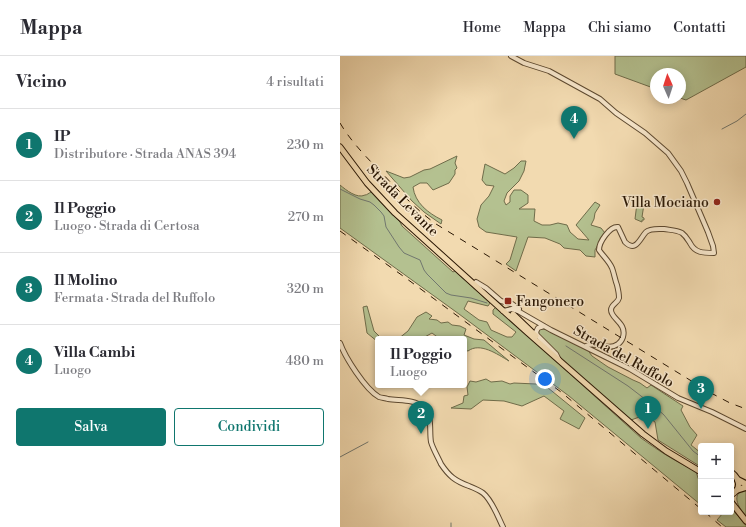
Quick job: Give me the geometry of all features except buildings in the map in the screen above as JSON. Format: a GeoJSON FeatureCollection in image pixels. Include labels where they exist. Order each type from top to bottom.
{"type":"FeatureCollection","features":[{"type":"Feature","properties":{"kind":"highway"},"geometry":{"type":"LineString","coordinates":[[734,492],[746,485],[738,480]]}},
{"type":"Feature","properties":{"kind":"main road","name":"Strada Levante"},"geometry":{"type":"LineString","coordinates":[[340,147],[359,174],[385,203],[465,277],[505,309]]}},
{"type":"Feature","properties":{"kind":"main road","name":"Strada Levante"},"geometry":{"type":"LineString","coordinates":[[454,266],[476,282],[505,309]]}},
{"type":"Feature","properties":{"kind":"main road"},"geometry":{"type":"LineString","coordinates":[[505,309],[533,333],[547,349],[649,439],[671,454],[698,469]]}},
{"type":"Feature","properties":{"kind":"main road"},"geometry":{"type":"LineString","coordinates":[[734,474],[738,480],[738,484],[734,492]]}},
{"type":"Feature","properties":{"kind":"main road"},"geometry":{"type":"LineString","coordinates":[[734,501],[738,511]]}},
{"type":"Feature","properties":{"kind":"main road"},"geometry":{"type":"LineString","coordinates":[[734,506],[746,521]]}},
{"type":"Feature","properties":{"kind":"street"},"geometry":{"type":"LineString","coordinates":[[511,56],[549,71],[600,99],[616,113],[645,133],[668,153],[681,171],[713,246],[714,253],[696,251],[693,249],[686,236],[675,231],[657,229],[647,231],[636,245],[627,244],[618,227],[616,226],[612,228],[606,234],[599,247],[599,250],[612,269],[619,297],[611,308],[611,311],[623,327],[624,336],[620,343],[613,347],[604,347],[591,344],[586,346]]}},
{"type":"Feature","properties":{"kind":"street","name":"Strada del Ruffolo"},"geometry":{"type":"LineString","coordinates":[[476,282],[500,300],[516,306],[536,321]]}},
{"type":"Feature","properties":{"kind":"street"},"geometry":{"type":"LineString","coordinates":[[505,309],[507,304],[510,303]]}},
{"type":"Feature","properties":{"kind":"street","name":"Strada del Ruffolo"},"geometry":{"type":"LineString","coordinates":[[505,309],[517,310],[544,326],[630,369],[680,399],[712,412],[746,429]]}},
{"type":"Feature","properties":{"kind":"street"},"geometry":{"type":"LineString","coordinates":[[544,326],[538,328],[536,332],[537,335],[560,360]]}},
{"type":"Feature","properties":{"kind":"street"},"geometry":{"type":"LineString","coordinates":[[340,343],[352,365],[373,392],[383,398],[413,402],[425,408],[428,413],[432,442],[438,458],[445,470],[454,480],[480,491],[485,495],[490,501],[503,527]]}},
{"type":"Feature","properties":{"kind":"green space"},"geometry":{"type":"Polygon","coordinates":[[[615,56],[746,56],[746,67],[686,100],[686,68],[650,68],[650,87],[615,74],[615,56]]]}},
{"type":"Feature","properties":{"kind":"green space"},"geometry":{"type":"Polygon","coordinates":[[[457,156],[455,163],[457,168],[449,183],[433,190],[427,183],[420,183],[413,187],[419,203],[427,211],[442,220],[441,224],[412,201],[386,171],[404,178],[410,177],[457,156]]]}},
{"type":"Feature","properties":{"kind":"green space"},"geometry":{"type":"Polygon","coordinates":[[[521,161],[526,161],[524,171],[519,181],[507,193],[504,201],[506,205],[510,202],[510,196],[514,190],[521,190],[528,195],[528,203],[519,209],[535,209],[534,221],[542,225],[558,223],[567,225],[570,232],[578,239],[589,240],[576,225],[595,202],[600,205],[595,213],[591,225],[601,228],[605,233],[595,250],[595,257],[586,256],[580,250],[564,248],[560,244],[545,238],[528,237],[516,271],[506,264],[510,260],[517,237],[486,232],[479,227],[477,219],[481,205],[489,196],[494,186],[486,185],[482,180],[485,164],[505,174],[521,161]]]}},
{"type":"Feature","properties":{"kind":"green space"},"geometry":{"type":"Polygon","coordinates":[[[340,185],[359,196],[366,195],[371,192],[400,222],[402,226],[490,303],[488,306],[468,301],[464,309],[479,320],[487,322],[491,330],[507,337],[512,337],[516,332],[493,314],[493,310],[496,307],[641,438],[668,456],[696,471],[698,478],[698,503],[569,396],[340,228],[340,185]]]}},
{"type":"Feature","properties":{"kind":"green space"},"geometry":{"type":"Polygon","coordinates":[[[637,203],[644,204],[642,217],[644,220],[642,220],[642,222],[635,219],[637,203]]]}},
{"type":"Feature","properties":{"kind":"green space"},"geometry":{"type":"Polygon","coordinates":[[[367,306],[374,331],[379,336],[375,336],[375,340],[367,333],[363,307],[367,306]]]}},
{"type":"Feature","properties":{"kind":"green space"},"geometry":{"type":"Polygon","coordinates":[[[426,312],[432,316],[429,319],[437,320],[441,323],[448,322],[452,325],[460,326],[466,329],[464,335],[466,336],[436,336],[432,333],[426,336],[402,336],[408,331],[417,317],[426,312]]]}},
{"type":"Feature","properties":{"kind":"green space"},"geometry":{"type":"Polygon","coordinates":[[[539,330],[548,330],[587,349],[592,356],[608,367],[647,388],[651,385],[683,406],[681,410],[690,427],[697,435],[691,445],[698,451],[698,465],[658,440],[655,422],[645,415],[631,420],[561,359],[538,334],[539,330]]]}},
{"type":"Feature","properties":{"kind":"green space"},"geometry":{"type":"Polygon","coordinates":[[[467,336],[474,339],[484,340],[509,361],[494,352],[483,348],[468,351],[467,336]]]}},
{"type":"Feature","properties":{"kind":"green space"},"geometry":{"type":"Polygon","coordinates":[[[486,379],[491,382],[502,381],[510,384],[542,383],[585,418],[579,429],[560,419],[564,411],[544,396],[522,406],[504,401],[483,400],[471,409],[451,408],[463,403],[464,396],[468,395],[467,387],[470,381],[476,382],[486,379]]]}},
{"type":"Feature","properties":{"kind":"green space"},"geometry":{"type":"Polygon","coordinates":[[[746,489],[746,516],[740,508],[737,498],[740,492],[746,489]]]}},
{"type":"Feature","properties":{"kind":"green space"},"geometry":{"type":"Polygon","coordinates":[[[734,511],[746,525],[746,527],[726,527],[717,520],[721,515],[734,515],[734,511]]]}},
{"type":"Feature","properties":{"kind":"waterway"},"geometry":{"type":"LineString","coordinates":[[722,129],[746,114]]}},
{"type":"Feature","properties":{"kind":"waterway"},"geometry":{"type":"LineString","coordinates":[[340,189],[374,205],[384,216],[386,227],[399,247],[404,253],[420,260],[427,274],[446,293],[487,303]]}},
{"type":"Feature","properties":{"kind":"waterway"},"geometry":{"type":"LineString","coordinates":[[566,346],[628,386],[654,406],[664,415],[693,451],[698,455]]}},
{"type":"Feature","properties":{"kind":"waterway"},"geometry":{"type":"LineString","coordinates":[[340,457],[368,442]]}},
{"type":"Feature","properties":{"kind":"railway"},"geometry":{"type":"LineString","coordinates":[[340,123],[353,142],[368,159],[413,205],[436,224],[711,393],[746,409]]}},
{"type":"Feature","properties":{"kind":"railway"},"geometry":{"type":"LineString","coordinates":[[340,231],[561,392],[698,506]]}},
{"type":"Feature","properties":{"kind":"railway"},"geometry":{"type":"LineString","coordinates":[[708,515],[722,527]]}},
{"type":"Feature","properties":{"kind":"place","name":"Villa Cambi"},"geometry":{"type":"Point","coordinates":[574,139]}},
{"type":"Feature","properties":{"kind":"place","name":"Villa Mociano"},"geometry":{"type":"Point","coordinates":[717,202]}},
{"type":"Feature","properties":{"kind":"place","name":"Fangonero"},"geometry":{"type":"Point","coordinates":[508,301]}},
{"type":"Feature","properties":{"kind":"place","name":"Il Molino"},"geometry":{"type":"Point","coordinates":[701,409]}},
{"type":"Feature","properties":{"kind":"place","name":"IP"},"geometry":{"type":"Point","coordinates":[648,429]}},
{"type":"Feature","properties":{"kind":"place","name":"Il Poggio"},"geometry":{"type":"Point","coordinates":[421,434]}}]}
